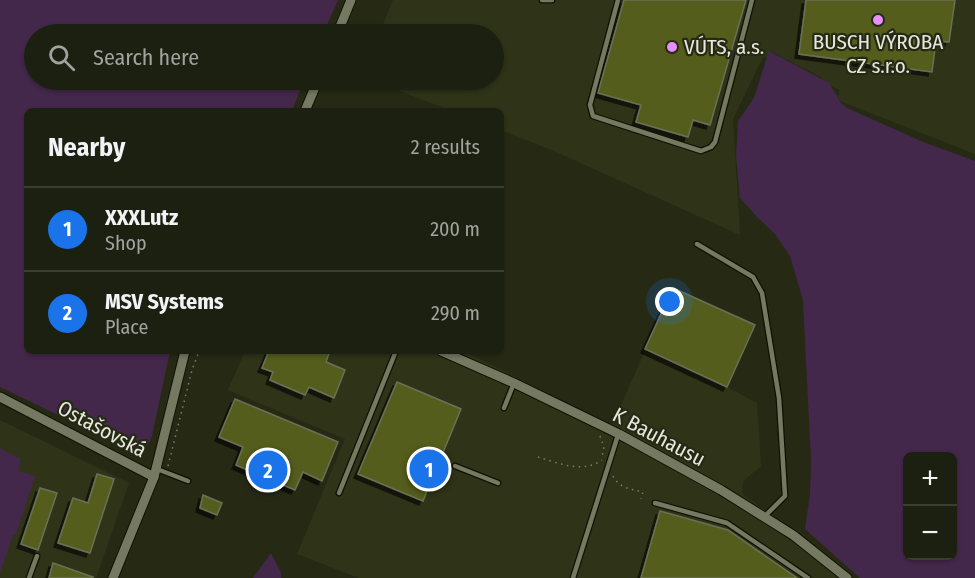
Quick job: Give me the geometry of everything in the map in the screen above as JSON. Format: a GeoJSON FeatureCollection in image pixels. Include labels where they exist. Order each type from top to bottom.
{"type":"FeatureCollection","features":[{"type":"Feature","properties":{"kind":"street"},"geometry":{"type":"LineString","coordinates":[[341,24],[351,0]]}},
{"type":"Feature","properties":{"kind":"street"},"geometry":{"type":"LineString","coordinates":[[306,108],[314,90]]}},
{"type":"Feature","properties":{"kind":"street"},"geometry":{"type":"LineString","coordinates":[[155,473],[184,354]]}},
{"type":"Feature","properties":{"kind":"street","name":"K Bauhausu"},"geometry":{"type":"LineString","coordinates":[[448,354],[619,434],[721,490],[793,535],[847,578]]}},
{"type":"Feature","properties":{"kind":"street","name":"Ostašovská"},"geometry":{"type":"LineString","coordinates":[[0,397],[155,473],[113,578]]}},
{"type":"Feature","properties":{"kind":"lane"},"geometry":{"type":"LineString","coordinates":[[542,0],[552,0]]}},
{"type":"Feature","properties":{"kind":"lane"},"geometry":{"type":"LineString","coordinates":[[618,0],[590,105],[593,116],[701,151],[716,142],[752,0]]}},
{"type":"Feature","properties":{"kind":"lane"},"geometry":{"type":"LineString","coordinates":[[698,244],[753,277],[762,293],[779,398],[784,496],[765,516]]}},
{"type":"Feature","properties":{"kind":"lane"},"geometry":{"type":"LineString","coordinates":[[339,493],[395,354]]}},
{"type":"Feature","properties":{"kind":"lane"},"geometry":{"type":"LineString","coordinates":[[504,408],[514,383]]}},
{"type":"Feature","properties":{"kind":"lane"},"geometry":{"type":"LineString","coordinates":[[573,578],[619,434]]}},
{"type":"Feature","properties":{"kind":"lane"},"geometry":{"type":"LineString","coordinates":[[455,466],[498,483]]}},
{"type":"Feature","properties":{"kind":"lane"},"geometry":{"type":"LineString","coordinates":[[155,473],[188,481]]}},
{"type":"Feature","properties":{"kind":"lane"},"geometry":{"type":"LineString","coordinates":[[655,503],[727,523],[808,578]]}},
{"type":"Feature","properties":{"kind":"lane"},"geometry":{"type":"LineString","coordinates":[[29,578],[37,556]]}},
{"type":"Feature","properties":{"kind":"path"},"geometry":{"type":"LineString","coordinates":[[538,457],[572,467],[597,464],[602,460],[603,447],[602,439],[595,431]]}},
{"type":"Feature","properties":{"kind":"path"},"geometry":{"type":"LineString","coordinates":[[602,460],[613,465],[612,472],[617,484],[643,492],[641,499]]}},
{"type":"Feature","properties":{"kind":"shaded area"},"geometry":{"type":"Polygon","coordinates":[[[0,0],[338,0],[327,24],[24,24],[24,90],[300,90],[293,108],[24,108],[24,354],[169,354],[152,436],[148,445],[136,450],[125,447],[0,387],[0,0]]]}},
{"type":"Feature","properties":{"kind":"shaded area"},"geometry":{"type":"Polygon","coordinates":[[[393,0],[975,0],[975,154],[840,101],[838,97],[840,90],[819,76],[770,51],[767,58],[763,57],[733,119],[740,235],[554,151],[504,131],[504,108],[444,108],[397,90],[504,90],[504,24],[383,24],[393,0]]]}},
{"type":"Feature","properties":{"kind":"shaded area"},"geometry":{"type":"Polygon","coordinates":[[[769,51],[829,83],[841,103],[847,108],[923,142],[975,161],[975,578],[860,578],[805,529],[810,494],[811,460],[803,300],[790,256],[775,234],[740,198],[736,156],[738,121],[754,98],[769,51]]]}},
{"type":"Feature","properties":{"kind":"shaded area"},"geometry":{"type":"Polygon","coordinates":[[[673,288],[755,325],[727,387],[757,403],[761,466],[743,481],[742,494],[790,528],[852,578],[359,578],[297,554],[345,439],[228,390],[244,354],[469,354],[612,425],[673,288]]]}},
{"type":"Feature","properties":{"kind":"shaded area"},"geometry":{"type":"Polygon","coordinates":[[[0,420],[129,483],[96,578],[0,578],[0,420]]]}},
{"type":"Feature","properties":{"kind":"shaded area"},"geometry":{"type":"Polygon","coordinates":[[[0,448],[21,459],[18,471],[35,476],[16,534],[13,535],[0,573],[0,448]]]}},
{"type":"Feature","properties":{"kind":"shaded area"},"geometry":{"type":"Polygon","coordinates":[[[271,553],[281,573],[281,578],[253,578],[271,553]]]}},
{"type":"Feature","properties":{"kind":"building","name":"VÚTS, a.s."},"geometry":{"type":"Polygon","coordinates":[[[624,0],[746,0],[710,125],[693,120],[688,137],[636,122],[641,105],[598,93],[624,0]]]}},
{"type":"Feature","properties":{"kind":"building","name":"BUSCH VÝROBA CZ s.r.o."},"geometry":{"type":"Polygon","coordinates":[[[806,0],[955,0],[949,42],[936,41],[932,72],[799,54],[806,0]]]}},
{"type":"Feature","properties":{"kind":"building"},"geometry":{"type":"Polygon","coordinates":[[[673,288],[755,325],[727,387],[645,349],[673,288]]]}},
{"type":"Feature","properties":{"kind":"building"},"geometry":{"type":"Polygon","coordinates":[[[268,354],[329,354],[326,362],[345,370],[334,398],[309,387],[305,395],[270,380],[273,372],[262,368],[268,354]]]}},
{"type":"Feature","properties":{"kind":"building"},"geometry":{"type":"Polygon","coordinates":[[[397,382],[461,409],[423,501],[358,474],[397,382]]]}},
{"type":"Feature","properties":{"kind":"building"},"geometry":{"type":"Polygon","coordinates":[[[235,399],[338,442],[322,481],[303,472],[295,490],[236,465],[243,447],[219,437],[235,399]]]}},
{"type":"Feature","properties":{"kind":"building"},"geometry":{"type":"Polygon","coordinates":[[[97,474],[114,479],[90,553],[58,543],[73,498],[88,503],[97,474]]]}},
{"type":"Feature","properties":{"kind":"building"},"geometry":{"type":"Polygon","coordinates":[[[40,488],[57,493],[38,550],[21,544],[40,488]]]}},
{"type":"Feature","properties":{"kind":"building"},"geometry":{"type":"Polygon","coordinates":[[[203,495],[222,503],[217,515],[200,508],[203,495]]]}},
{"type":"Feature","properties":{"kind":"building"},"geometry":{"type":"Polygon","coordinates":[[[660,511],[728,530],[797,578],[641,578],[660,511]]]}},
{"type":"Feature","properties":{"kind":"building"},"geometry":{"type":"Polygon","coordinates":[[[53,563],[93,577],[93,578],[49,578],[53,563]]]}},
{"type":"Feature","properties":{"kind":"place","name":"BUSCH VÝROBA CZ s.r.o."},"geometry":{"type":"Point","coordinates":[878,20]}},
{"type":"Feature","properties":{"kind":"place","name":"VÚTS, a.s."},"geometry":{"type":"Point","coordinates":[672,47]}},
{"type":"Feature","properties":{"kind":"place","name":"XXXLutz"},"geometry":{"type":"Point","coordinates":[429,469]}},
{"type":"Feature","properties":{"kind":"place","name":"MSV Systems"},"geometry":{"type":"Point","coordinates":[268,470]}}]}
